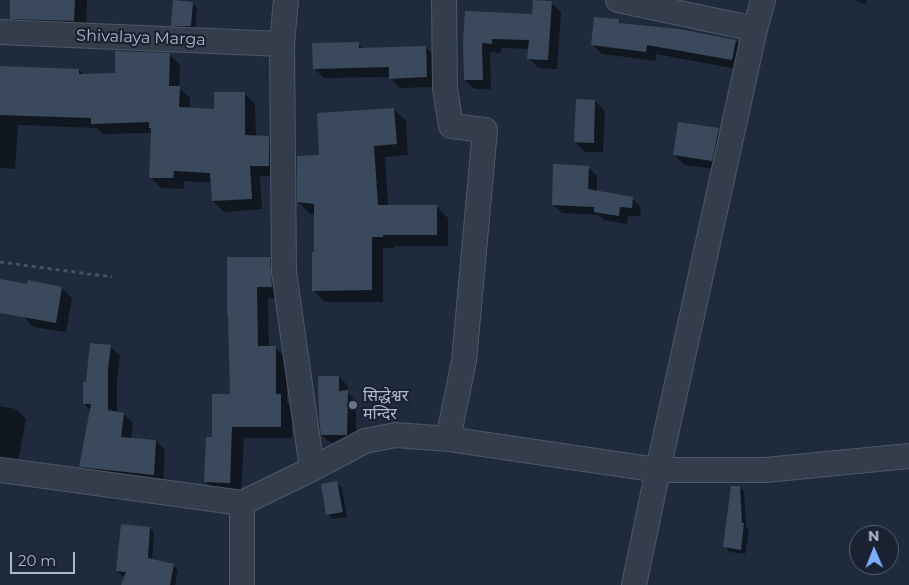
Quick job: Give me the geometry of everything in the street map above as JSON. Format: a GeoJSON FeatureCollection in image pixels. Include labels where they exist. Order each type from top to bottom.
{"type":"FeatureCollection","features":[{"type":"Feature","properties":{"kind":"street"},"geometry":{"type":"LineString","coordinates":[[286,0],[282,44],[284,272],[312,469]]}},
{"type":"Feature","properties":{"kind":"street"},"geometry":{"type":"LineString","coordinates":[[444,0],[445,88],[451,126],[485,130],[464,361],[448,439]]}},
{"type":"Feature","properties":{"kind":"street"},"geometry":{"type":"LineString","coordinates":[[618,0],[755,29]]}},
{"type":"Feature","properties":{"kind":"street"},"geometry":{"type":"LineString","coordinates":[[634,585],[755,29],[763,0]]}},
{"type":"Feature","properties":{"kind":"street","name":"Shivalaya Marga"},"geometry":{"type":"LineString","coordinates":[[0,32],[282,44]]}},
{"type":"Feature","properties":{"kind":"street"},"geometry":{"type":"LineString","coordinates":[[0,470],[242,503],[365,441],[396,435],[448,439],[658,470],[766,470],[909,456]]}},
{"type":"Feature","properties":{"kind":"street"},"geometry":{"type":"LineString","coordinates":[[242,503],[242,585]]}},
{"type":"Feature","properties":{"kind":"path"},"geometry":{"type":"LineString","coordinates":[[0,262],[112,277]]}},
{"type":"Feature","properties":{"kind":"building"},"geometry":{"type":"Polygon","coordinates":[[[10,0],[75,0],[74,21],[10,19],[10,0]]]}},
{"type":"Feature","properties":{"kind":"building"},"geometry":{"type":"Polygon","coordinates":[[[173,0],[193,2],[191,26],[171,26],[173,0]]]}},
{"type":"Feature","properties":{"kind":"building"},"geometry":{"type":"Polygon","coordinates":[[[533,0],[552,1],[548,60],[527,59],[529,40],[492,39],[492,44],[482,43],[483,80],[464,80],[463,40],[465,11],[532,14],[533,0]]]}},
{"type":"Feature","properties":{"kind":"building"},"geometry":{"type":"Polygon","coordinates":[[[594,17],[619,19],[619,23],[679,29],[736,40],[732,60],[647,45],[646,52],[591,45],[594,17]]]}},
{"type":"Feature","properties":{"kind":"building"},"geometry":{"type":"Polygon","coordinates":[[[359,42],[359,48],[426,46],[427,77],[389,79],[389,67],[313,69],[312,43],[359,42]]]}},
{"type":"Feature","properties":{"kind":"building"},"geometry":{"type":"Polygon","coordinates":[[[115,51],[170,53],[169,86],[180,86],[179,107],[214,109],[214,92],[245,92],[245,135],[269,136],[269,166],[250,166],[252,199],[212,201],[210,173],[174,171],[173,178],[149,178],[151,128],[149,128],[149,122],[91,124],[91,118],[0,115],[0,66],[79,69],[79,74],[115,73],[115,51]]]}},
{"type":"Feature","properties":{"kind":"building"},"geometry":{"type":"Polygon","coordinates":[[[576,99],[595,100],[594,143],[574,142],[576,99]]]}},
{"type":"Feature","properties":{"kind":"building"},"geometry":{"type":"Polygon","coordinates":[[[394,108],[397,144],[374,146],[378,205],[437,205],[437,235],[383,235],[383,237],[372,237],[372,290],[312,291],[314,204],[297,202],[297,156],[319,155],[317,113],[394,108]]]}},
{"type":"Feature","properties":{"kind":"building"},"geometry":{"type":"Polygon","coordinates":[[[678,122],[719,128],[712,161],[673,155],[678,122]]]}},
{"type":"Feature","properties":{"kind":"building"},"geometry":{"type":"Polygon","coordinates":[[[553,164],[589,166],[588,189],[633,197],[632,208],[620,207],[619,216],[594,212],[594,207],[552,205],[553,164]]]}},
{"type":"Feature","properties":{"kind":"building"},"geometry":{"type":"Polygon","coordinates":[[[227,257],[270,257],[272,287],[257,287],[258,346],[276,346],[276,394],[281,394],[281,427],[232,427],[230,483],[204,482],[206,437],[212,437],[212,394],[230,394],[227,257]]]}},
{"type":"Feature","properties":{"kind":"building"},"geometry":{"type":"Polygon","coordinates":[[[0,279],[27,284],[28,280],[62,287],[56,323],[0,313],[0,279]]]}},
{"type":"Feature","properties":{"kind":"building"},"geometry":{"type":"Polygon","coordinates":[[[90,343],[111,345],[108,368],[108,410],[124,413],[121,437],[156,440],[154,475],[79,467],[91,404],[83,404],[83,382],[86,382],[90,343]]]}},
{"type":"Feature","properties":{"kind":"building"},"geometry":{"type":"Polygon","coordinates":[[[318,376],[339,376],[339,391],[348,390],[347,435],[321,435],[318,376]]]}},
{"type":"Feature","properties":{"kind":"building"},"geometry":{"type":"Polygon","coordinates":[[[337,481],[343,512],[326,515],[321,484],[337,481]]]}},
{"type":"Feature","properties":{"kind":"building"},"geometry":{"type":"Polygon","coordinates":[[[731,486],[740,486],[742,523],[744,523],[741,550],[723,547],[731,486]]]}},
{"type":"Feature","properties":{"kind":"building"},"geometry":{"type":"Polygon","coordinates":[[[121,524],[150,527],[148,558],[174,564],[170,585],[121,585],[126,572],[116,571],[121,524]]]}},
{"type":"Feature","properties":{"kind":"place","name":"सिद्धेश्वर मन्दिर"},"geometry":{"type":"Point","coordinates":[353,405]}}]}
